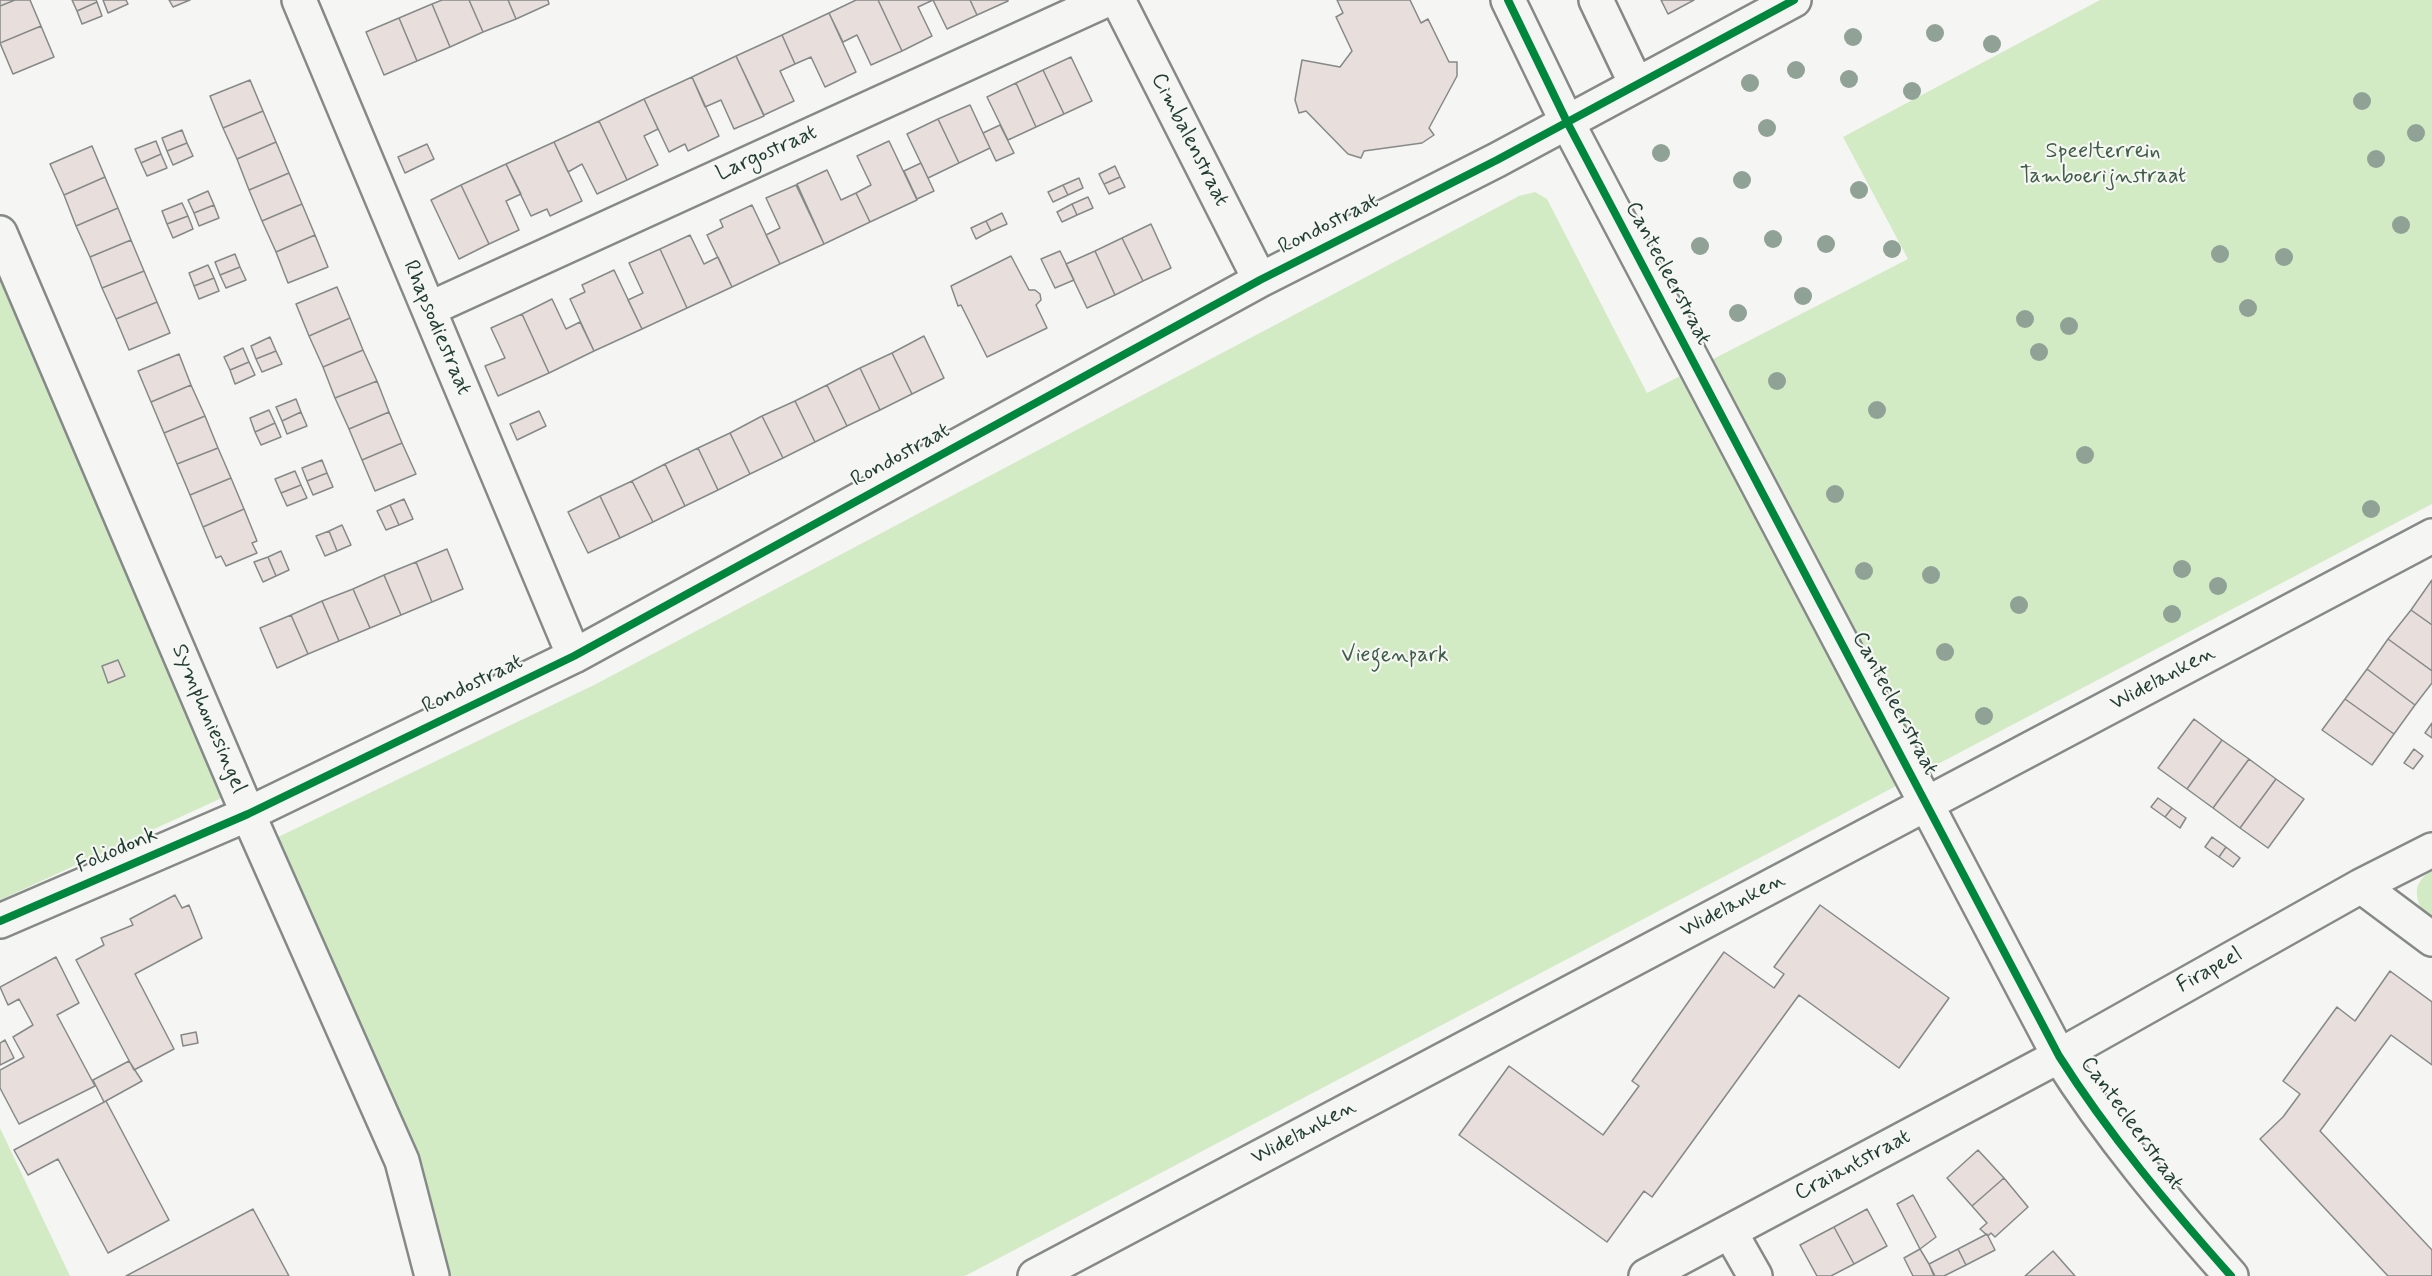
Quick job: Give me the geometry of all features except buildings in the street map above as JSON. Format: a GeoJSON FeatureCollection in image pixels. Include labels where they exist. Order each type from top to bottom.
{"type":"FeatureCollection","features":[{"type":"Feature","properties":{"kind":"street","name":"Largostraat"},"geometry":{"type":"LineString","coordinates":[[429,309],[1106,0]]}},
{"type":"Feature","properties":{"kind":"street","name":"Cimbalenstraat"},"geometry":{"type":"LineString","coordinates":[[1118,0],[1260,280]]}},
{"type":"Feature","properties":{"kind":"street","name":"Cantecleerstraat"},"geometry":{"type":"LineString","coordinates":[[1508,0],[1567,122],[2059,1056],[2083,1093],[2156,1191],[2231,1276]]}},
{"type":"Feature","properties":{"kind":"street"},"geometry":{"type":"LineString","coordinates":[[1596,0],[1636,84]]}},
{"type":"Feature","properties":{"kind":"street","name":"Rondostraat"},"geometry":{"type":"LineString","coordinates":[[248,814],[574,656],[1260,280],[1497,160],[1794,0]]}},
{"type":"Feature","properties":{"kind":"street","name":"Rhapsodiestraat"},"geometry":{"type":"LineString","coordinates":[[307,3],[429,309],[574,656]]}},
{"type":"Feature","properties":{"kind":"street","name":"Symphoniesingel"},"geometry":{"type":"LineString","coordinates":[[0,233],[248,814],[402,1161],[432,1276]]}},
{"type":"Feature","properties":{"kind":"street","name":"Widelanken"},"geometry":{"type":"LineString","coordinates":[[1035,1276],[2432,536]]}},
{"type":"Feature","properties":{"kind":"street","name":"Foliodonk"},"geometry":{"type":"LineString","coordinates":[[0,921],[248,814]]}},
{"type":"Feature","properties":{"kind":"street","name":"Firapeel"},"geometry":{"type":"LineString","coordinates":[[2059,1056],[2361,886],[2432,850]]}},
{"type":"Feature","properties":{"kind":"street"},"geometry":{"type":"LineString","coordinates":[[2361,886],[2432,939]]}},
{"type":"Feature","properties":{"kind":"street","name":"Craiantstraat"},"geometry":{"type":"LineString","coordinates":[[1646,1276],[2059,1056]]}},
{"type":"Feature","properties":{"kind":"street"},"geometry":{"type":"LineString","coordinates":[[1730,1232],[1755,1276]]}},
{"type":"Feature","properties":{"kind":"green space","name":"Viegenpark"},"geometry":{"type":"Polygon","coordinates":[[[2100,0],[2432,0],[2432,504],[965,1276],[451,1276],[412,1151],[276,838],[594,685],[1519,196],[1535,192],[1547,199],[1647,393],[1908,259],[1843,137],[2100,0]]]}},
{"type":"Feature","properties":{"kind":"green space"},"geometry":{"type":"Polygon","coordinates":[[[0,252],[226,796],[0,900],[0,252]]]}},
{"type":"Feature","properties":{"kind":"green space"},"geometry":{"type":"Polygon","coordinates":[[[2432,871],[2432,922],[2422,909],[2417,888],[2424,876],[2432,871]]]}},
{"type":"Feature","properties":{"kind":"green space"},"geometry":{"type":"Polygon","coordinates":[[[0,1128],[70,1276],[0,1276],[0,1128]]]}},
{"type":"Feature","properties":{"kind":"cycle path"},"geometry":{"type":"LineString","coordinates":[[1508,0],[1567,122],[2059,1056],[2098,1114],[2185,1223],[2231,1276]]}},
{"type":"Feature","properties":{"kind":"cycle path"},"geometry":{"type":"LineString","coordinates":[[0,921],[248,814],[574,656],[1260,280],[1497,160],[1794,0]]}},
{"type":"Feature","properties":{"kind":"park label","name":"Speelterrein Tamboerijnstraat"},"geometry":{"type":"Point","coordinates":[2103,164]}}]}
